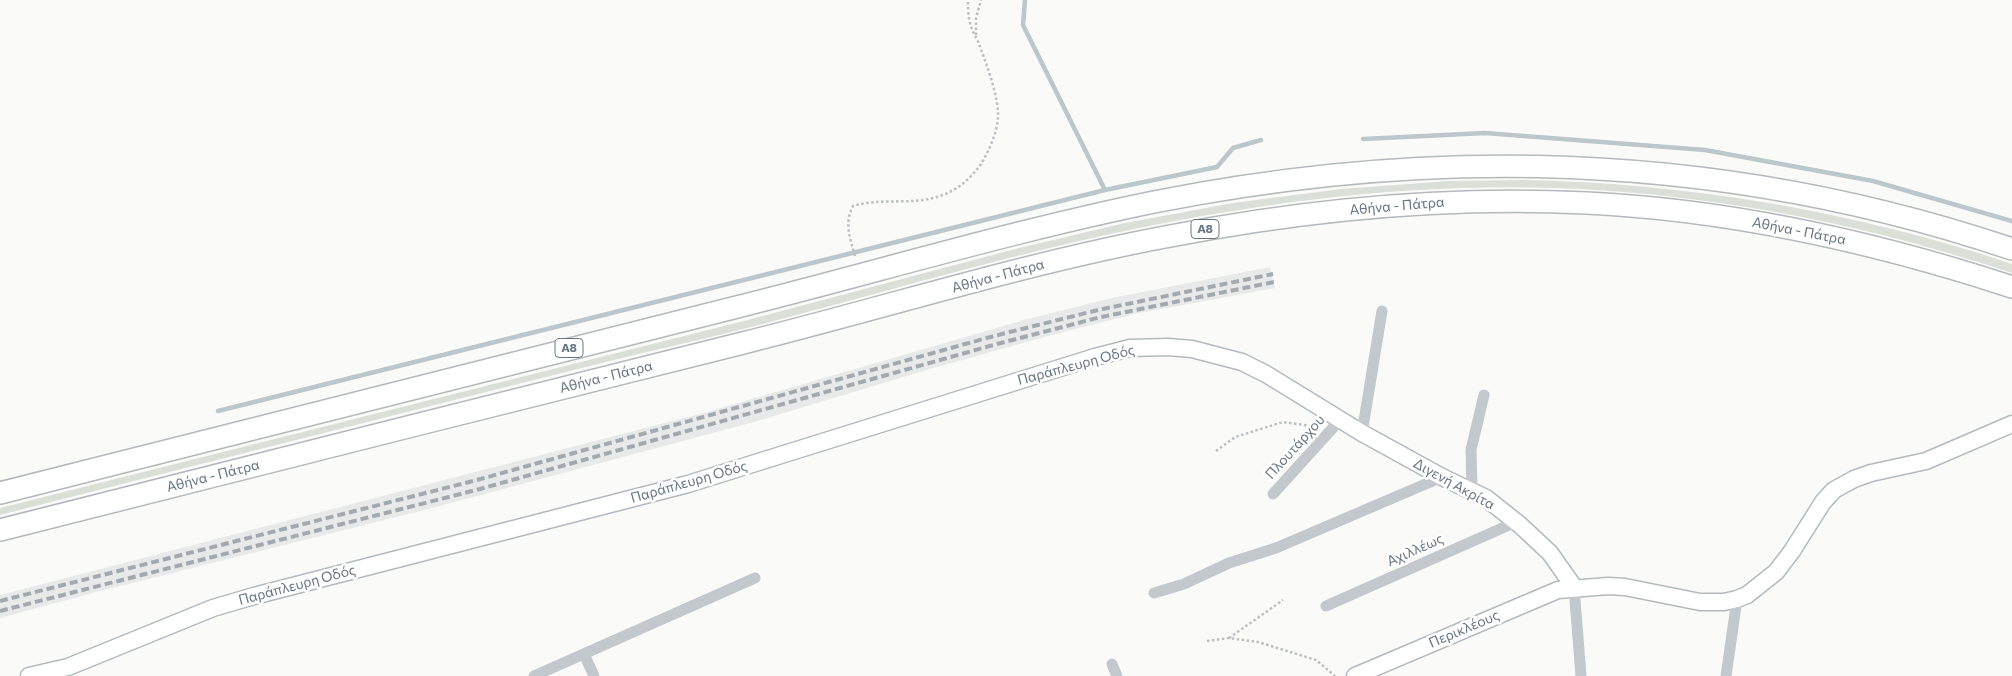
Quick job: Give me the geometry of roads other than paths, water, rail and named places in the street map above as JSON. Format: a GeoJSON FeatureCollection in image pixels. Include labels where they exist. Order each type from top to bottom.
{"type":"FeatureCollection","features":[{"type":"Feature","properties":{"kind":"highway","name":"Α8"},"geometry":{"type":"LineString","coordinates":[[0,493],[1052,225],[1194,195],[1339,174],[1505,165],[1569,166],[1668,174],[1776,189],[1848,204],[1938,227],[2012,249]]}},
{"type":"Feature","properties":{"kind":"highway","name":"Αθήνα - Πάτρα"},"geometry":{"type":"LineString","coordinates":[[0,530],[604,376],[745,343],[1061,259],[1165,236],[1270,219],[1378,207],[1450,202],[1557,202],[1664,209],[1744,220],[1840,239],[1908,256],[2012,287]]}},
{"type":"Feature","properties":{"kind":"main road","name":"Παράπλευρη Οδός"},"geometry":{"type":"LineString","coordinates":[[29,676],[70,672],[178,622],[229,603],[688,484],[1050,371],[1130,348],[1192,348],[1242,362],[1266,374],[1336,424]]}},
{"type":"Feature","properties":{"kind":"main road","name":"Διγενή Ακρίτα"},"geometry":{"type":"LineString","coordinates":[[1336,424],[1362,432],[1442,477],[1472,490],[1516,522],[1550,553],[1574,587]]}},
{"type":"Feature","properties":{"kind":"main road"},"geometry":{"type":"LineString","coordinates":[[1574,587],[1625,587],[1700,602],[1724,602],[1737,599],[1747,595],[1776,572],[1792,551],[1823,502],[1834,490],[1854,479],[1872,473],[1926,460],[2012,424]]}},
{"type":"Feature","properties":{"kind":"main road","name":"Περικλέους"},"geometry":{"type":"LineString","coordinates":[[1356,676],[1545,594],[1574,587]]}},
{"type":"Feature","properties":{"kind":"street"},"geometry":{"type":"LineString","coordinates":[[1362,432],[1382,311]]}},
{"type":"Feature","properties":{"kind":"street"},"geometry":{"type":"LineString","coordinates":[[1472,490],[1471,450],[1484,395]]}},
{"type":"Feature","properties":{"kind":"street","name":"Πλουτάρχου"},"geometry":{"type":"LineString","coordinates":[[1273,494],[1336,424]]}},
{"type":"Feature","properties":{"kind":"street"},"geometry":{"type":"LineString","coordinates":[[1154,593],[1184,584],[1229,563],[1276,548],[1442,477]]}},
{"type":"Feature","properties":{"kind":"street","name":"Αχιλλέως"},"geometry":{"type":"LineString","coordinates":[[1326,606],[1516,522]]}},
{"type":"Feature","properties":{"kind":"street"},"geometry":{"type":"LineString","coordinates":[[534,676],[755,578]]}},
{"type":"Feature","properties":{"kind":"street"},"geometry":{"type":"LineString","coordinates":[[1574,587],[1581,676]]}},
{"type":"Feature","properties":{"kind":"street"},"geometry":{"type":"LineString","coordinates":[[1726,676],[1737,599]]}},
{"type":"Feature","properties":{"kind":"street"},"geometry":{"type":"LineString","coordinates":[[584,654],[594,676]]}},
{"type":"Feature","properties":{"kind":"street"},"geometry":{"type":"LineString","coordinates":[[1112,664],[1117,676]]}},
{"type":"Feature","properties":{"kind":"waterway"},"geometry":{"type":"LineString","coordinates":[[1025,0],[1023,25],[1105,190]]}},
{"type":"Feature","properties":{"kind":"waterway"},"geometry":{"type":"LineString","coordinates":[[1363,139],[1485,133],[1705,150],[1873,181],[2012,221]]}},
{"type":"Feature","properties":{"kind":"waterway"},"geometry":{"type":"LineString","coordinates":[[218,411],[1105,190],[1217,167],[1233,148],[1261,140]]}},
{"type":"Feature","properties":{"kind":"railway"},"geometry":{"type":"LineString","coordinates":[[0,601],[477,480],[994,336],[1098,310],[1273,274]]}},
{"type":"Feature","properties":{"kind":"railway"},"geometry":{"type":"LineString","coordinates":[[0,611],[480,489],[997,344],[1101,317],[1274,282]]}}]}
